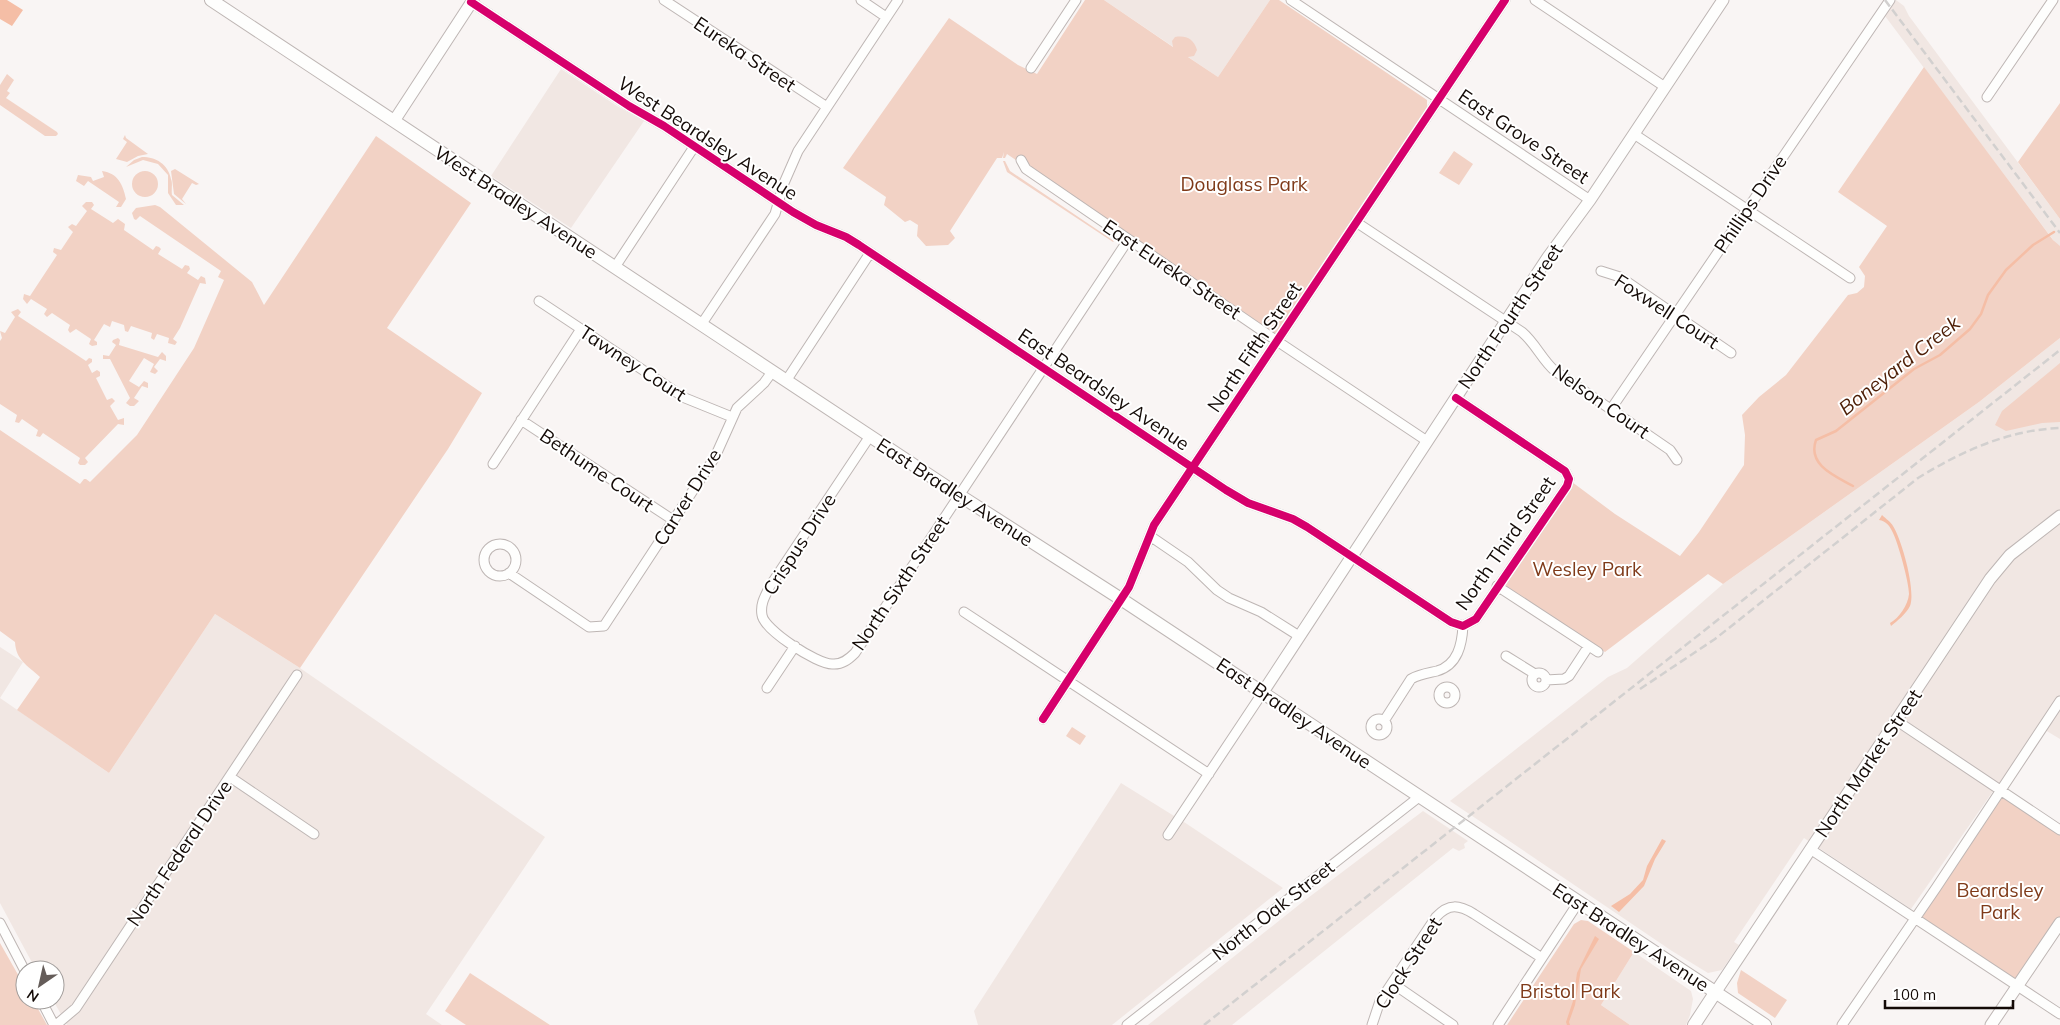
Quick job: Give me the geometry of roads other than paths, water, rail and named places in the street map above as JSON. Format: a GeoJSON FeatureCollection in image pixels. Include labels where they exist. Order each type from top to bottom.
{"type":"FeatureCollection","features":[{"type":"Feature","properties":{"kind":"main road","name":"West Bradley Avenue"},"geometry":{"type":"LineString","coordinates":[[211,0],[821,404]]}},
{"type":"Feature","properties":{"kind":"main road","name":"East Bradley Avenue"},"geometry":{"type":"LineString","coordinates":[[821,404],[1121,598],[1578,903],[1765,1025]]}},
{"type":"Feature","properties":{"kind":"main road","name":"North Market Street"},"geometry":{"type":"LineString","coordinates":[[1694,1025],[1715,993]]}},
{"type":"Feature","properties":{"kind":"street","name":"Eureka Street"},"geometry":{"type":"LineString","coordinates":[[664,0],[827,107]]}},
{"type":"Feature","properties":{"kind":"street"},"geometry":{"type":"LineString","coordinates":[[861,0],[886,17]]}},
{"type":"Feature","properties":{"kind":"street"},"geometry":{"type":"LineString","coordinates":[[701,325],[775,214],[790,166],[898,0]]}},
{"type":"Feature","properties":{"kind":"street"},"geometry":{"type":"LineString","coordinates":[[1031,68],[1076,0]]}},
{"type":"Feature","properties":{"kind":"street","name":"East Grove Street"},"geometry":{"type":"LineString","coordinates":[[1291,0],[1590,200]]}},
{"type":"Feature","properties":{"kind":"street","name":"North Fifth Street"},"geometry":{"type":"LineString","coordinates":[[1043,719],[1138,569],[1154,525],[1505,0]]}},
{"type":"Feature","properties":{"kind":"street"},"geometry":{"type":"LineString","coordinates":[[1535,0],[1665,88]]}},
{"type":"Feature","properties":{"kind":"street","name":"North Fourth Street"},"geometry":{"type":"LineString","coordinates":[[1168,836],[1548,257],[1590,200],[1724,0]]}},
{"type":"Feature","properties":{"kind":"street","name":"Phillips Drive"},"geometry":{"type":"LineString","coordinates":[[1611,409],[1890,0]]}},
{"type":"Feature","properties":{"kind":"street"},"geometry":{"type":"LineString","coordinates":[[1987,98],[2053,0]]}},
{"type":"Feature","properties":{"kind":"street"},"geometry":{"type":"LineString","coordinates":[[394,121],[472,1]]}},
{"type":"Feature","properties":{"kind":"street","name":"West Beardsley Avenue"},"geometry":{"type":"LineString","coordinates":[[472,1],[611,95],[664,126],[802,218],[846,237],[931,294]]}},
{"type":"Feature","properties":{"kind":"street"},"geometry":{"type":"LineString","coordinates":[[1634,134],[1850,278]]}},
{"type":"Feature","properties":{"kind":"street"},"geometry":{"type":"LineString","coordinates":[[615,267],[694,147]]}},
{"type":"Feature","properties":{"kind":"street","name":"East Eureka Street"},"geometry":{"type":"LineString","coordinates":[[1021,160],[1026,169],[1128,240],[1427,441]]}},
{"type":"Feature","properties":{"kind":"street","name":"Nelson Court"},"geometry":{"type":"LineString","coordinates":[[1356,222],[1529,338],[1555,371],[1670,450],[1676,460]]}},
{"type":"Feature","properties":{"kind":"street","name":"North Sixth Street"},"geometry":{"type":"LineString","coordinates":[[795,646],[830,665],[844,662],[855,653],[1128,240]]}},
{"type":"Feature","properties":{"kind":"street"},"geometry":{"type":"LineString","coordinates":[[786,381],[870,254]]}},
{"type":"Feature","properties":{"kind":"street","name":"Foxwell Court"},"geometry":{"type":"LineString","coordinates":[[1601,271],[1620,277],[1731,353]]}},
{"type":"Feature","properties":{"kind":"street","name":"East Beardsley Avenue"},"geometry":{"type":"LineString","coordinates":[[931,294],[1192,468],[1248,503],[1293,519],[1441,615]]}},
{"type":"Feature","properties":{"kind":"street","name":"Tawney Court"},"geometry":{"type":"LineString","coordinates":[[539,301],[685,398],[732,417]]}},
{"type":"Feature","properties":{"kind":"street"},"geometry":{"type":"LineString","coordinates":[[493,464],[582,329]]}},
{"type":"Feature","properties":{"kind":"street","name":"Carver Drive"},"geometry":{"type":"LineString","coordinates":[[509,573],[589,627],[604,626],[715,457],[732,417],[742,402],[758,389],[772,372]]}},
{"type":"Feature","properties":{"kind":"street","name":"North Third Street"},"geometry":{"type":"LineString","coordinates":[[1441,615],[1451,622],[1463,626],[1476,619],[1497,586],[1542,525],[1567,486],[1569,479],[1565,471],[1557,465],[1456,398]]}},
{"type":"Feature","properties":{"kind":"street","name":"Bethume Court"},"geometry":{"type":"LineString","coordinates":[[521,420],[673,520]]}},
{"type":"Feature","properties":{"kind":"street","name":"Crispus Drive"},"geometry":{"type":"LineString","coordinates":[[795,646],[775,632],[764,620],[762,606],[764,599],[870,436]]}},
{"type":"Feature","properties":{"kind":"street","name":"North Market Street"},"geometry":{"type":"LineString","coordinates":[[1715,993],[1999,567],[2010,554],[2060,516]]}},
{"type":"Feature","properties":{"kind":"street"},"geometry":{"type":"LineString","coordinates":[[1150,536],[1188,562],[1217,590],[1229,598],[1261,612],[1299,636]]}},
{"type":"Feature","properties":{"kind":"street"},"geometry":{"type":"LineString","coordinates":[[1497,586],[1598,652]]}},
{"type":"Feature","properties":{"kind":"street"},"geometry":{"type":"LineString","coordinates":[[964,612],[1209,774]]}},
{"type":"Feature","properties":{"kind":"street","name":"North Third Street"},"geometry":{"type":"LineString","coordinates":[[1384,721],[1411,679],[1440,670],[1454,660],[1460,650],[1463,626]]}},
{"type":"Feature","properties":{"kind":"street"},"geometry":{"type":"LineString","coordinates":[[768,688],[795,646]]}},
{"type":"Feature","properties":{"kind":"street"},"geometry":{"type":"LineString","coordinates":[[1506,656],[1534,674],[1532,681],[1536,686],[1543,686],[1546,680],[1564,679],[1568,676],[1588,647]]}},
{"type":"Feature","properties":{"kind":"street"},"geometry":{"type":"LineString","coordinates":[[1440,670],[1444,688]]}},
{"type":"Feature","properties":{"kind":"street","name":"North Federal Drive"},"geometry":{"type":"LineString","coordinates":[[55,1025],[76,1008],[297,676]]}},
{"type":"Feature","properties":{"kind":"street"},"geometry":{"type":"LineString","coordinates":[[1842,1025],[2060,701]]}},
{"type":"Feature","properties":{"kind":"street"},"geometry":{"type":"LineString","coordinates":[[1896,721],[2060,830]]}},
{"type":"Feature","properties":{"kind":"street"},"geometry":{"type":"LineString","coordinates":[[230,777],[314,834]]}},
{"type":"Feature","properties":{"kind":"street","name":"North Oak Street"},"geometry":{"type":"LineString","coordinates":[[1127,1025],[1420,797]]}},
{"type":"Feature","properties":{"kind":"street"},"geometry":{"type":"LineString","coordinates":[[1810,849],[2060,1014]]}},
{"type":"Feature","properties":{"kind":"street"},"geometry":{"type":"LineString","coordinates":[[1498,1025],[1578,903]]}},
{"type":"Feature","properties":{"kind":"street","name":"Clock Street"},"geometry":{"type":"LineString","coordinates":[[1372,1025],[1380,1001],[1436,917],[1442,910],[1452,906],[1464,907],[1542,958]]}},
{"type":"Feature","properties":{"kind":"street"},"geometry":{"type":"LineString","coordinates":[[0,923],[20,960]]}},
{"type":"Feature","properties":{"kind":"street"},"geometry":{"type":"LineString","coordinates":[[1991,1025],[2060,923]]}},
{"type":"Feature","properties":{"kind":"street"},"geometry":{"type":"LineString","coordinates":[[1392,983],[1453,1025]]}},
{"type":"Feature","properties":{"kind":"street"},"geometry":{"type":"LineString","coordinates":[[47,1010],[55,1025]]}},
{"type":"Feature","properties":{"kind":"waterway","name":"Boneyard Creek"},"geometry":{"type":"LineString","coordinates":[[1853,486],[1831,474],[1819,463],[1814,449],[1816,440],[1836,431],[1914,369],[1940,355],[1970,329],[1981,314],[1988,295],[2006,270],[2033,245],[2054,232]]}},
{"type":"Feature","properties":{"kind":"railway"},"geometry":{"type":"LineString","coordinates":[[1885,0],[2060,233]]}},
{"type":"Feature","properties":{"kind":"railway"},"geometry":{"type":"LineString","coordinates":[[1204,1025],[2060,350]]}},
{"type":"Feature","properties":{"kind":"railway"},"geometry":{"type":"LineString","coordinates":[[1640,689],[1715,639],[1918,478],[1951,459],[1986,444],[2022,433],[2060,428]]}},
{"type":"Feature","properties":{"kind":"park label","name":"Douglass Park"},"geometry":{"type":"Point","coordinates":[1244,184]}},
{"type":"Feature","properties":{"kind":"park label","name":"Wesley Park"},"geometry":{"type":"Point","coordinates":[1587,569]}},
{"type":"Feature","properties":{"kind":"park label","name":"Beardsley Park"},"geometry":{"type":"Point","coordinates":[2000,901]}},
{"type":"Feature","properties":{"kind":"park label","name":"Bristol Park"},"geometry":{"type":"Point","coordinates":[1570,991]}}]}
